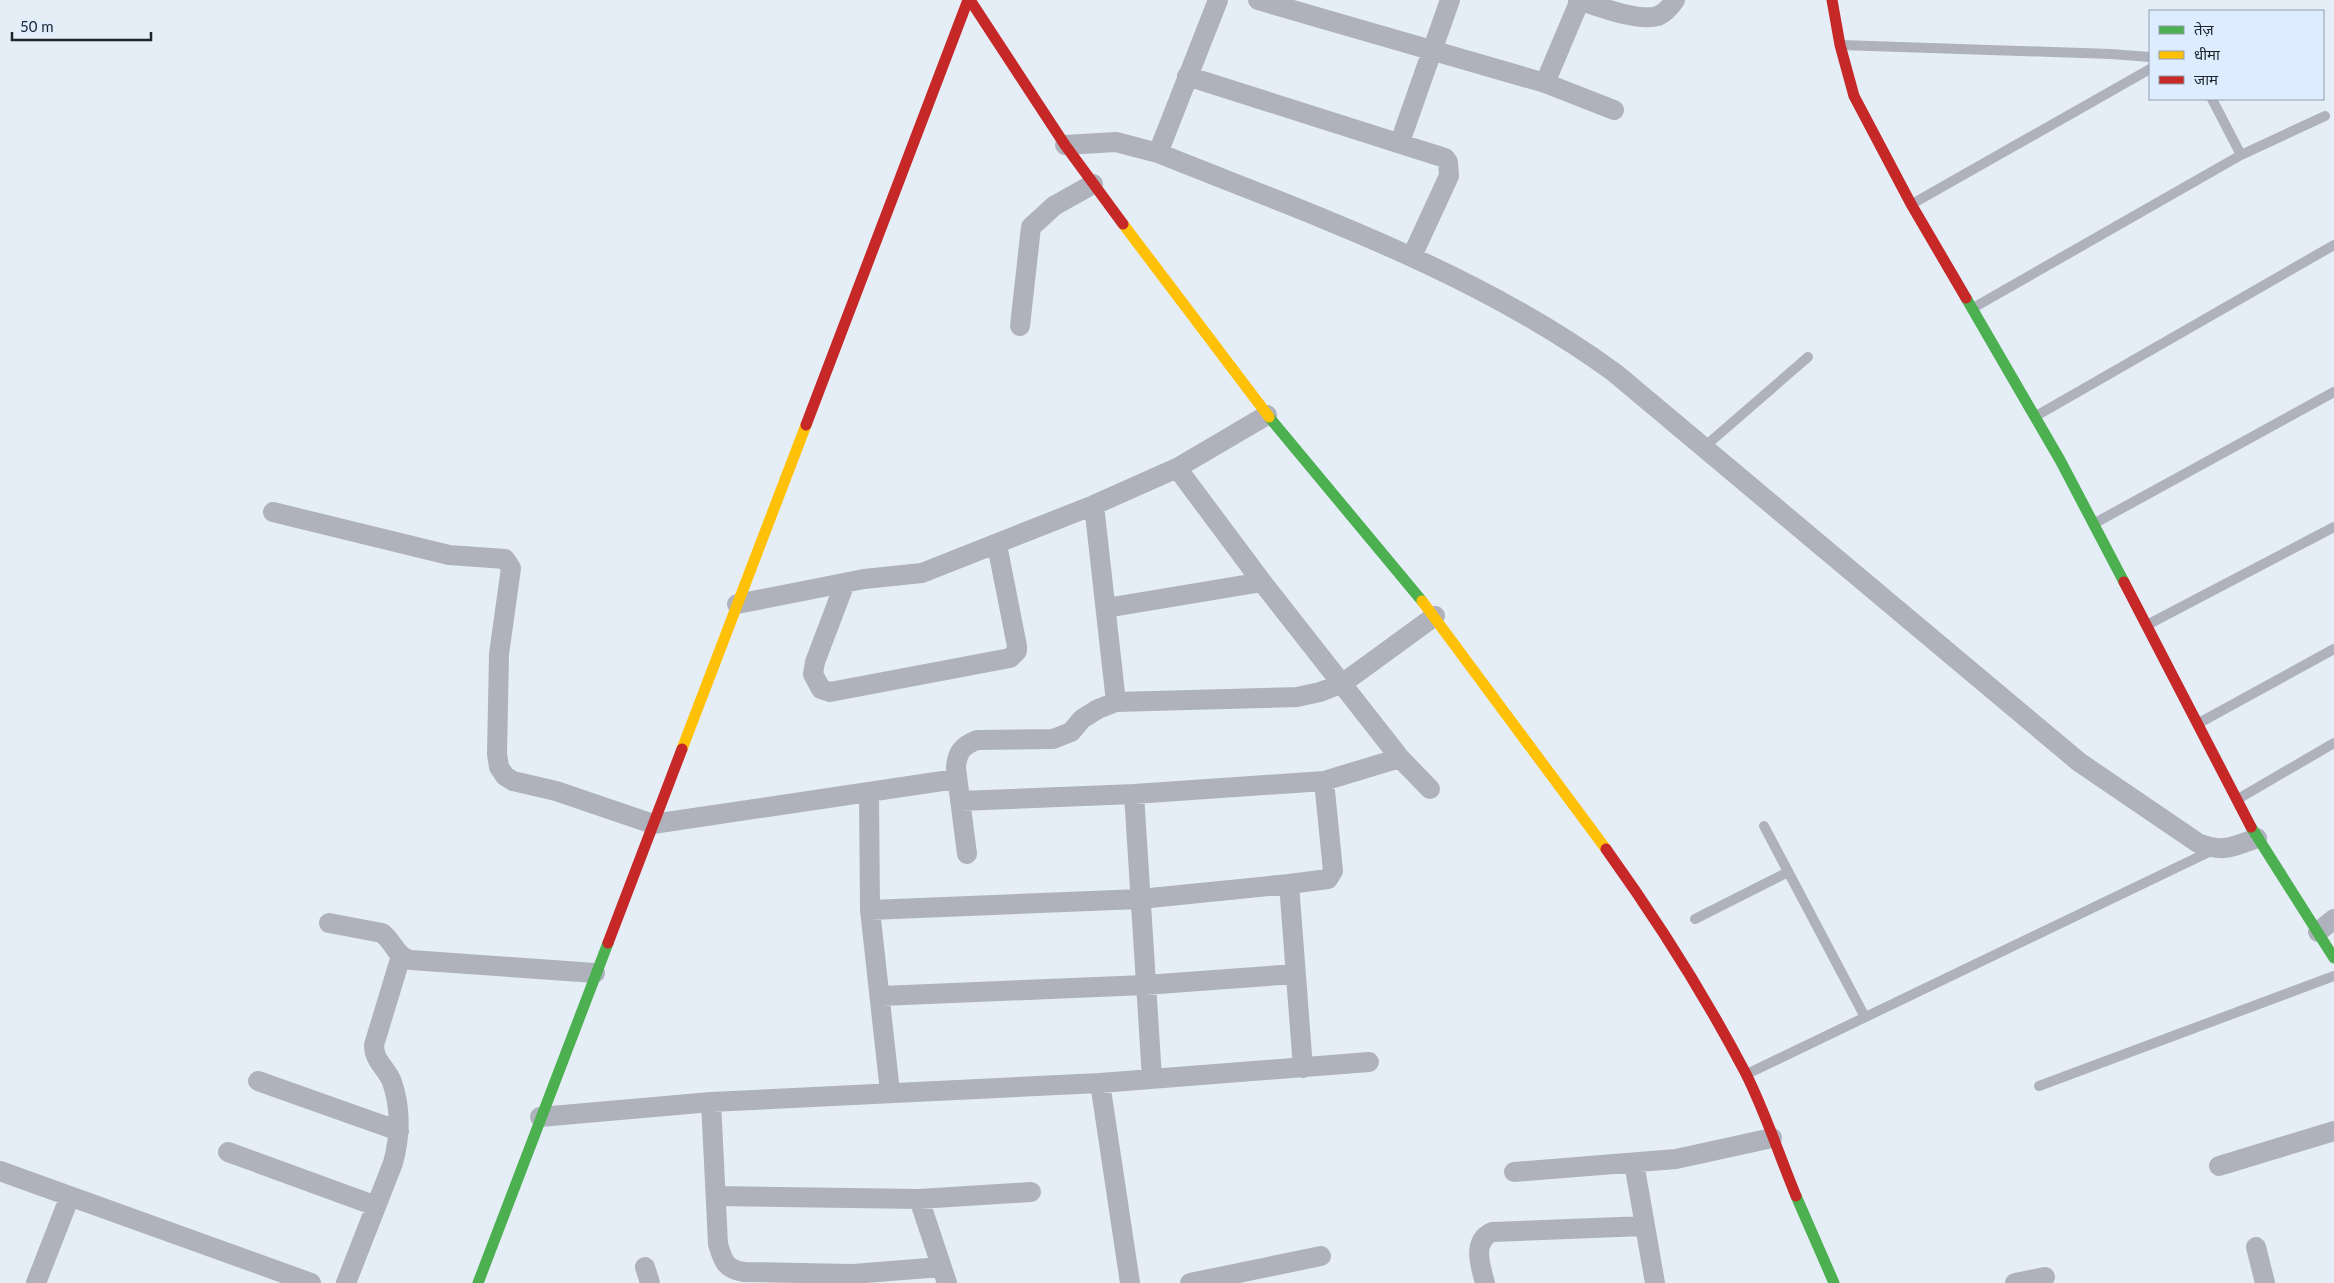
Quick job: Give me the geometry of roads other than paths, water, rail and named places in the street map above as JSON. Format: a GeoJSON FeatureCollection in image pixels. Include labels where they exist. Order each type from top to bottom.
{"type":"FeatureCollection","features":[{"type":"Feature","properties":{"kind":"street"},"geometry":{"type":"LineString","coordinates":[[969,0],[1093,184],[1267,415],[1434,616],[1645,903],[1703,997],[1746,1074],[1816,1245],[1834,1283]]}},
{"type":"Feature","properties":{"kind":"street"},"geometry":{"type":"LineString","coordinates":[[478,1283],[595,973],[969,0]]}},
{"type":"Feature","properties":{"kind":"street"},"geometry":{"type":"LineString","coordinates":[[1158,153],[1218,0]]}},
{"type":"Feature","properties":{"kind":"street"},"geometry":{"type":"LineString","coordinates":[[1258,0],[1545,83],[1614,110]]}},
{"type":"Feature","properties":{"kind":"street"},"geometry":{"type":"LineString","coordinates":[[1400,142],[1430,51],[1450,0]]}},
{"type":"Feature","properties":{"kind":"street"},"geometry":{"type":"LineString","coordinates":[[1545,83],[1579,0],[1634,16],[1652,17],[1663,13],[1675,0]]}},
{"type":"Feature","properties":{"kind":"street"},"geometry":{"type":"LineString","coordinates":[[1832,0],[1840,45],[1854,96],[1912,204],[2035,416],[2094,524],[2257,838],[2334,958]]}},
{"type":"Feature","properties":{"kind":"street"},"geometry":{"type":"LineString","coordinates":[[1187,76],[1439,154],[1445,158],[1449,169],[1449,176],[1412,256]]}},
{"type":"Feature","properties":{"kind":"street"},"geometry":{"type":"LineString","coordinates":[[1065,145],[1116,142],[1158,153],[1412,256],[1531,316],[1572,342],[1615,373],[2079,762],[2198,843],[2221,850],[2257,838]]}},
{"type":"Feature","properties":{"kind":"street"},"geometry":{"type":"LineString","coordinates":[[1020,326],[1032,227],[1054,206],[1093,184]]}},
{"type":"Feature","properties":{"kind":"street"},"geometry":{"type":"LineString","coordinates":[[737,604],[845,583],[922,573],[1094,505],[1177,468],[1267,415]]}},
{"type":"Feature","properties":{"kind":"street"},"geometry":{"type":"LineString","coordinates":[[1177,468],[1262,582],[1400,758],[1430,789]]}},
{"type":"Feature","properties":{"kind":"street"},"geometry":{"type":"LineString","coordinates":[[1094,505],[1116,702]]}},
{"type":"Feature","properties":{"kind":"street"},"geometry":{"type":"LineString","coordinates":[[273,512],[449,555],[492,557],[505,559],[508,562],[511,568],[499,654],[497,754],[499,767],[505,776],[513,781],[556,790],[653,824],[956,779]]}},
{"type":"Feature","properties":{"kind":"street"},"geometry":{"type":"LineString","coordinates":[[845,583],[815,662],[813,674],[821,690],[830,692],[1010,658],[1017,651],[1017,646],[997,544]]}},
{"type":"Feature","properties":{"kind":"street"},"geometry":{"type":"LineString","coordinates":[[1106,608],[1262,582]]}},
{"type":"Feature","properties":{"kind":"street"},"geometry":{"type":"LineString","coordinates":[[966,854],[956,779],[957,755],[969,743],[977,740],[1054,739],[1063,736],[1098,709],[1116,702],[1297,696],[1320,692],[1343,683],[1434,616]]}},
{"type":"Feature","properties":{"kind":"street"},"geometry":{"type":"LineString","coordinates":[[960,800],[1134,794],[1324,781],[1400,758]]}},
{"type":"Feature","properties":{"kind":"street"},"geometry":{"type":"LineString","coordinates":[[870,910],[1140,899],[1328,879],[1333,870],[1324,781]]}},
{"type":"Feature","properties":{"kind":"street"},"geometry":{"type":"LineString","coordinates":[[869,793],[870,910],[881,996],[890,1092]]}},
{"type":"Feature","properties":{"kind":"street"},"geometry":{"type":"LineString","coordinates":[[1134,794],[1152,1078]]}},
{"type":"Feature","properties":{"kind":"street"},"geometry":{"type":"LineString","coordinates":[[1289,884],[1303,1068]]}},
{"type":"Feature","properties":{"kind":"street"},"geometry":{"type":"LineString","coordinates":[[2318,932],[2334,919]]}},
{"type":"Feature","properties":{"kind":"street"},"geometry":{"type":"LineString","coordinates":[[329,923],[382,933],[401,956],[410,960],[595,973]]}},
{"type":"Feature","properties":{"kind":"street"},"geometry":{"type":"LineString","coordinates":[[346,1283],[393,1163],[400,1131],[392,1082],[377,1060],[374,1045],[401,956]]}},
{"type":"Feature","properties":{"kind":"street"},"geometry":{"type":"LineString","coordinates":[[881,996],[1145,985],[1295,974]]}},
{"type":"Feature","properties":{"kind":"street"},"geometry":{"type":"LineString","coordinates":[[540,1117],[712,1102],[1100,1083],[1369,1062]]}},
{"type":"Feature","properties":{"kind":"street"},"geometry":{"type":"LineString","coordinates":[[258,1081],[400,1131]]}},
{"type":"Feature","properties":{"kind":"street"},"geometry":{"type":"LineString","coordinates":[[1100,1083],[1130,1283]]}},
{"type":"Feature","properties":{"kind":"street"},"geometry":{"type":"LineString","coordinates":[[712,1102],[718,1244],[725,1264],[730,1269],[744,1272],[944,1275],[919,1199]]}},
{"type":"Feature","properties":{"kind":"street"},"geometry":{"type":"LineString","coordinates":[[2219,1166],[2334,1131]]}},
{"type":"Feature","properties":{"kind":"street"},"geometry":{"type":"LineString","coordinates":[[1514,1172],[1676,1159],[1716,1152],[1772,1138]]}},
{"type":"Feature","properties":{"kind":"street"},"geometry":{"type":"LineString","coordinates":[[228,1152],[376,1206]]}},
{"type":"Feature","properties":{"kind":"street"},"geometry":{"type":"LineString","coordinates":[[1634,1163],[1655,1283]]}},
{"type":"Feature","properties":{"kind":"street"},"geometry":{"type":"LineString","coordinates":[[0,1171],[70,1196],[264,1275],[311,1283]]}},
{"type":"Feature","properties":{"kind":"street"},"geometry":{"type":"LineString","coordinates":[[717,1196],[919,1199],[1031,1192]]}},
{"type":"Feature","properties":{"kind":"street"},"geometry":{"type":"LineString","coordinates":[[36,1283],[70,1196]]}},
{"type":"Feature","properties":{"kind":"street"},"geometry":{"type":"LineString","coordinates":[[1485,1283],[1481,1267],[1480,1242],[1484,1236],[1492,1232],[1644,1226]]}},
{"type":"Feature","properties":{"kind":"street"},"geometry":{"type":"LineString","coordinates":[[2256,1247],[2265,1283]]}},
{"type":"Feature","properties":{"kind":"street"},"geometry":{"type":"LineString","coordinates":[[1190,1283],[1321,1256]]}},
{"type":"Feature","properties":{"kind":"street"},"geometry":{"type":"LineString","coordinates":[[2015,1283],[2045,1278]]}},
{"type":"Feature","properties":{"kind":"lane"},"geometry":{"type":"LineString","coordinates":[[1840,45],[2149,57]]}},
{"type":"Feature","properties":{"kind":"lane"},"geometry":{"type":"LineString","coordinates":[[1912,204],[2149,70]]}},
{"type":"Feature","properties":{"kind":"lane"},"geometry":{"type":"LineString","coordinates":[[2213,100],[2241,155]]}},
{"type":"Feature","properties":{"kind":"lane"},"geometry":{"type":"LineString","coordinates":[[1972,308],[2241,155],[2325,116]]}},
{"type":"Feature","properties":{"kind":"lane"},"geometry":{"type":"LineString","coordinates":[[2035,416],[2334,245]]}},
{"type":"Feature","properties":{"kind":"lane"},"geometry":{"type":"LineString","coordinates":[[1703,448],[1808,357]]}},
{"type":"Feature","properties":{"kind":"lane"},"geometry":{"type":"LineString","coordinates":[[2094,524],[2334,392]]}},
{"type":"Feature","properties":{"kind":"lane"},"geometry":{"type":"LineString","coordinates":[[2146,625],[2334,527]]}},
{"type":"Feature","properties":{"kind":"lane"},"geometry":{"type":"LineString","coordinates":[[2198,724],[2334,649]]}},
{"type":"Feature","properties":{"kind":"lane"},"geometry":{"type":"LineString","coordinates":[[2237,800],[2334,743]]}},
{"type":"Feature","properties":{"kind":"lane"},"geometry":{"type":"LineString","coordinates":[[1764,826],[1865,1017]]}},
{"type":"Feature","properties":{"kind":"lane"},"geometry":{"type":"LineString","coordinates":[[1746,1074],[2214,849]]}},
{"type":"Feature","properties":{"kind":"lane"},"geometry":{"type":"LineString","coordinates":[[1695,919],[1788,872]]}},
{"type":"Feature","properties":{"kind":"lane"},"geometry":{"type":"LineString","coordinates":[[2039,1086],[2334,976]]}}]}
